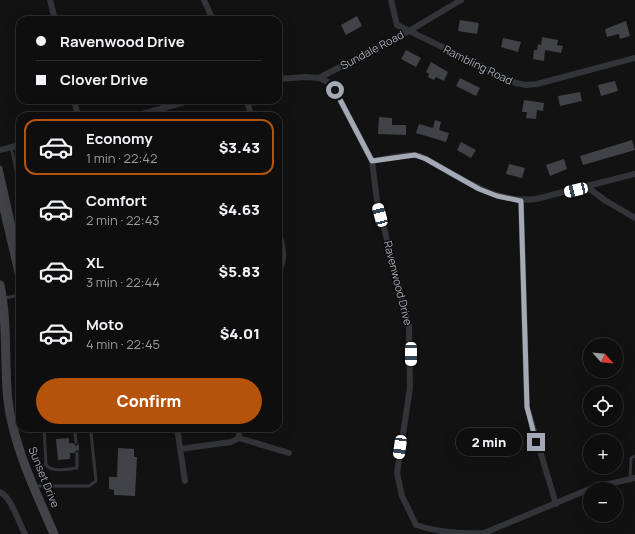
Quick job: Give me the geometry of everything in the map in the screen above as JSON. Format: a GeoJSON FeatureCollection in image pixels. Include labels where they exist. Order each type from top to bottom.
{"type":"FeatureCollection","features":[{"type":"Feature","properties":{"kind":"main road","name":"Sunset Drive"},"geometry":{"type":"LineString","coordinates":[[0,285],[2,298],[4,384],[16,426]]}},
{"type":"Feature","properties":{"kind":"main road","name":"Sunset Drive"},"geometry":{"type":"LineString","coordinates":[[18,432],[23,458],[54,534]]}},
{"type":"Feature","properties":{"kind":"street"},"geometry":{"type":"LineString","coordinates":[[50,0],[54,16]]}},
{"type":"Feature","properties":{"kind":"street"},"geometry":{"type":"LineString","coordinates":[[204,0],[211,16]]}},
{"type":"Feature","properties":{"kind":"street","name":"Rambling Road"},"geometry":{"type":"LineString","coordinates":[[391,0],[397,25],[505,79],[526,85],[551,81],[635,58]]}},
{"type":"Feature","properties":{"kind":"street","name":"Sundale Road"},"geometry":{"type":"LineString","coordinates":[[282,79],[306,77],[319,78],[409,31],[461,0]]}},
{"type":"Feature","properties":{"kind":"street","name":"Ravenwood Drive"},"geometry":{"type":"LineString","coordinates":[[319,78],[328,82],[335,90],[372,161],[377,201],[409,326],[410,388],[398,473],[402,496],[416,525],[431,530],[470,534],[484,533],[556,504]]}},
{"type":"Feature","properties":{"kind":"street"},"geometry":{"type":"LineString","coordinates":[[155,112],[180,104]]}},
{"type":"Feature","properties":{"kind":"street"},"geometry":{"type":"LineString","coordinates":[[0,150],[16,146]]}},
{"type":"Feature","properties":{"kind":"street"},"geometry":{"type":"LineString","coordinates":[[372,161],[415,155],[426,159],[485,192],[521,201],[587,187],[635,174]]}},
{"type":"Feature","properties":{"kind":"street"},"geometry":{"type":"LineString","coordinates":[[587,187],[606,201],[635,218]]}},
{"type":"Feature","properties":{"kind":"street"},"geometry":{"type":"LineString","coordinates":[[521,201],[527,407],[556,504],[592,488],[633,478]]}},
{"type":"Feature","properties":{"kind":"street"},"geometry":{"type":"LineString","coordinates":[[282,251],[282,264]]}},
{"type":"Feature","properties":{"kind":"street"},"geometry":{"type":"LineString","coordinates":[[178,432],[185,481]]}},
{"type":"Feature","properties":{"kind":"street"},"geometry":{"type":"LineString","coordinates":[[238,438],[239,432]]}},
{"type":"Feature","properties":{"kind":"street"},"geometry":{"type":"LineString","coordinates":[[180,449],[230,442],[238,438],[289,453]]}},
{"type":"Feature","properties":{"kind":"street"},"geometry":{"type":"LineString","coordinates":[[0,492],[4,494],[8,500],[25,534]]}},
{"type":"Feature","properties":{"kind":"lane"},"geometry":{"type":"LineString","coordinates":[[11,147],[16,170]]}},
{"type":"Feature","properties":{"kind":"lane"},"geometry":{"type":"LineString","coordinates":[[2,298],[16,296]]}},
{"type":"Feature","properties":{"kind":"lane"},"geometry":{"type":"LineString","coordinates":[[44,432],[46,465],[49,469],[56,470],[77,468],[76,453]]}},
{"type":"Feature","properties":{"kind":"lane"},"geometry":{"type":"LineString","coordinates":[[75,432],[76,442]]}},
{"type":"Feature","properties":{"kind":"lane"},"geometry":{"type":"LineString","coordinates":[[34,486],[90,486],[96,481],[90,432]]}},
{"type":"Feature","properties":{"kind":"lane"},"geometry":{"type":"LineString","coordinates":[[633,478],[631,458],[635,456]]}},
{"type":"Feature","properties":{"kind":"building"},"geometry":{"type":"Polygon","coordinates":[[[357,16],[362,26],[346,35],[341,25],[357,16]]]}},
{"type":"Feature","properties":{"kind":"building"},"geometry":{"type":"Polygon","coordinates":[[[460,20],[479,23],[477,34],[458,31],[460,20]]]}},
{"type":"Feature","properties":{"kind":"building"},"geometry":{"type":"Polygon","coordinates":[[[626,21],[630,36],[620,39],[619,34],[607,37],[605,29],[626,21]]]}},
{"type":"Feature","properties":{"kind":"building"},"geometry":{"type":"Polygon","coordinates":[[[542,37],[558,40],[557,45],[563,46],[561,53],[545,50],[544,61],[533,59],[534,50],[537,50],[538,44],[541,45],[542,37]]]}},
{"type":"Feature","properties":{"kind":"building"},"geometry":{"type":"Polygon","coordinates":[[[503,38],[521,42],[518,52],[501,47],[503,38]]]}},
{"type":"Feature","properties":{"kind":"building"},"geometry":{"type":"Polygon","coordinates":[[[406,50],[421,58],[416,67],[401,59],[406,50]]]}},
{"type":"Feature","properties":{"kind":"building"},"geometry":{"type":"Polygon","coordinates":[[[431,62],[448,72],[444,81],[436,77],[434,80],[428,77],[429,74],[426,72],[431,62]]]}},
{"type":"Feature","properties":{"kind":"building"},"geometry":{"type":"Polygon","coordinates":[[[460,78],[480,88],[476,96],[456,86],[460,78]]]}},
{"type":"Feature","properties":{"kind":"building"},"geometry":{"type":"Polygon","coordinates":[[[615,81],[618,91],[601,96],[598,85],[615,81]]]}},
{"type":"Feature","properties":{"kind":"building"},"geometry":{"type":"Polygon","coordinates":[[[580,92],[582,101],[560,106],[558,96],[580,92]]]}},
{"type":"Feature","properties":{"kind":"building"},"geometry":{"type":"Polygon","coordinates":[[[524,100],[544,103],[543,111],[537,110],[536,119],[526,118],[527,112],[522,112],[524,100]]]}},
{"type":"Feature","properties":{"kind":"building"},"geometry":{"type":"Polygon","coordinates":[[[379,117],[392,118],[392,125],[406,125],[406,135],[378,134],[379,117]]]}},
{"type":"Feature","properties":{"kind":"building"},"geometry":{"type":"Polygon","coordinates":[[[435,120],[441,122],[439,130],[449,133],[446,142],[416,133],[419,124],[433,128],[435,120]]]}},
{"type":"Feature","properties":{"kind":"building"},"geometry":{"type":"Polygon","coordinates":[[[632,140],[635,150],[583,165],[580,156],[632,140]]]}},
{"type":"Feature","properties":{"kind":"building"},"geometry":{"type":"Polygon","coordinates":[[[461,142],[476,150],[471,158],[457,150],[461,142]]]}},
{"type":"Feature","properties":{"kind":"building"},"geometry":{"type":"Polygon","coordinates":[[[564,159],[567,169],[550,176],[546,165],[564,159]]]}},
{"type":"Feature","properties":{"kind":"building"},"geometry":{"type":"Polygon","coordinates":[[[509,164],[525,168],[522,178],[506,174],[509,164]]]}},
{"type":"Feature","properties":{"kind":"building"},"geometry":{"type":"Polygon","coordinates":[[[0,166],[2,166],[16,228],[16,279],[0,211],[0,166]]]}},
{"type":"Feature","properties":{"kind":"building"},"geometry":{"type":"Polygon","coordinates":[[[69,438],[69,443],[73,443],[76,446],[79,444],[79,451],[77,450],[74,453],[70,453],[70,459],[58,460],[56,439],[69,438]]]}},
{"type":"Feature","properties":{"kind":"building"},"geometry":{"type":"Polygon","coordinates":[[[118,448],[134,449],[134,457],[137,457],[135,496],[114,495],[114,490],[109,489],[109,477],[117,477],[118,448]]]}},
{"type":"Feature","properties":{"kind":"route"},"geometry":{"type":"LineString","coordinates":[[335,90],[372,161],[415,155],[426,159],[479,189],[497,196],[521,201],[527,407],[536,442]]}}]}
